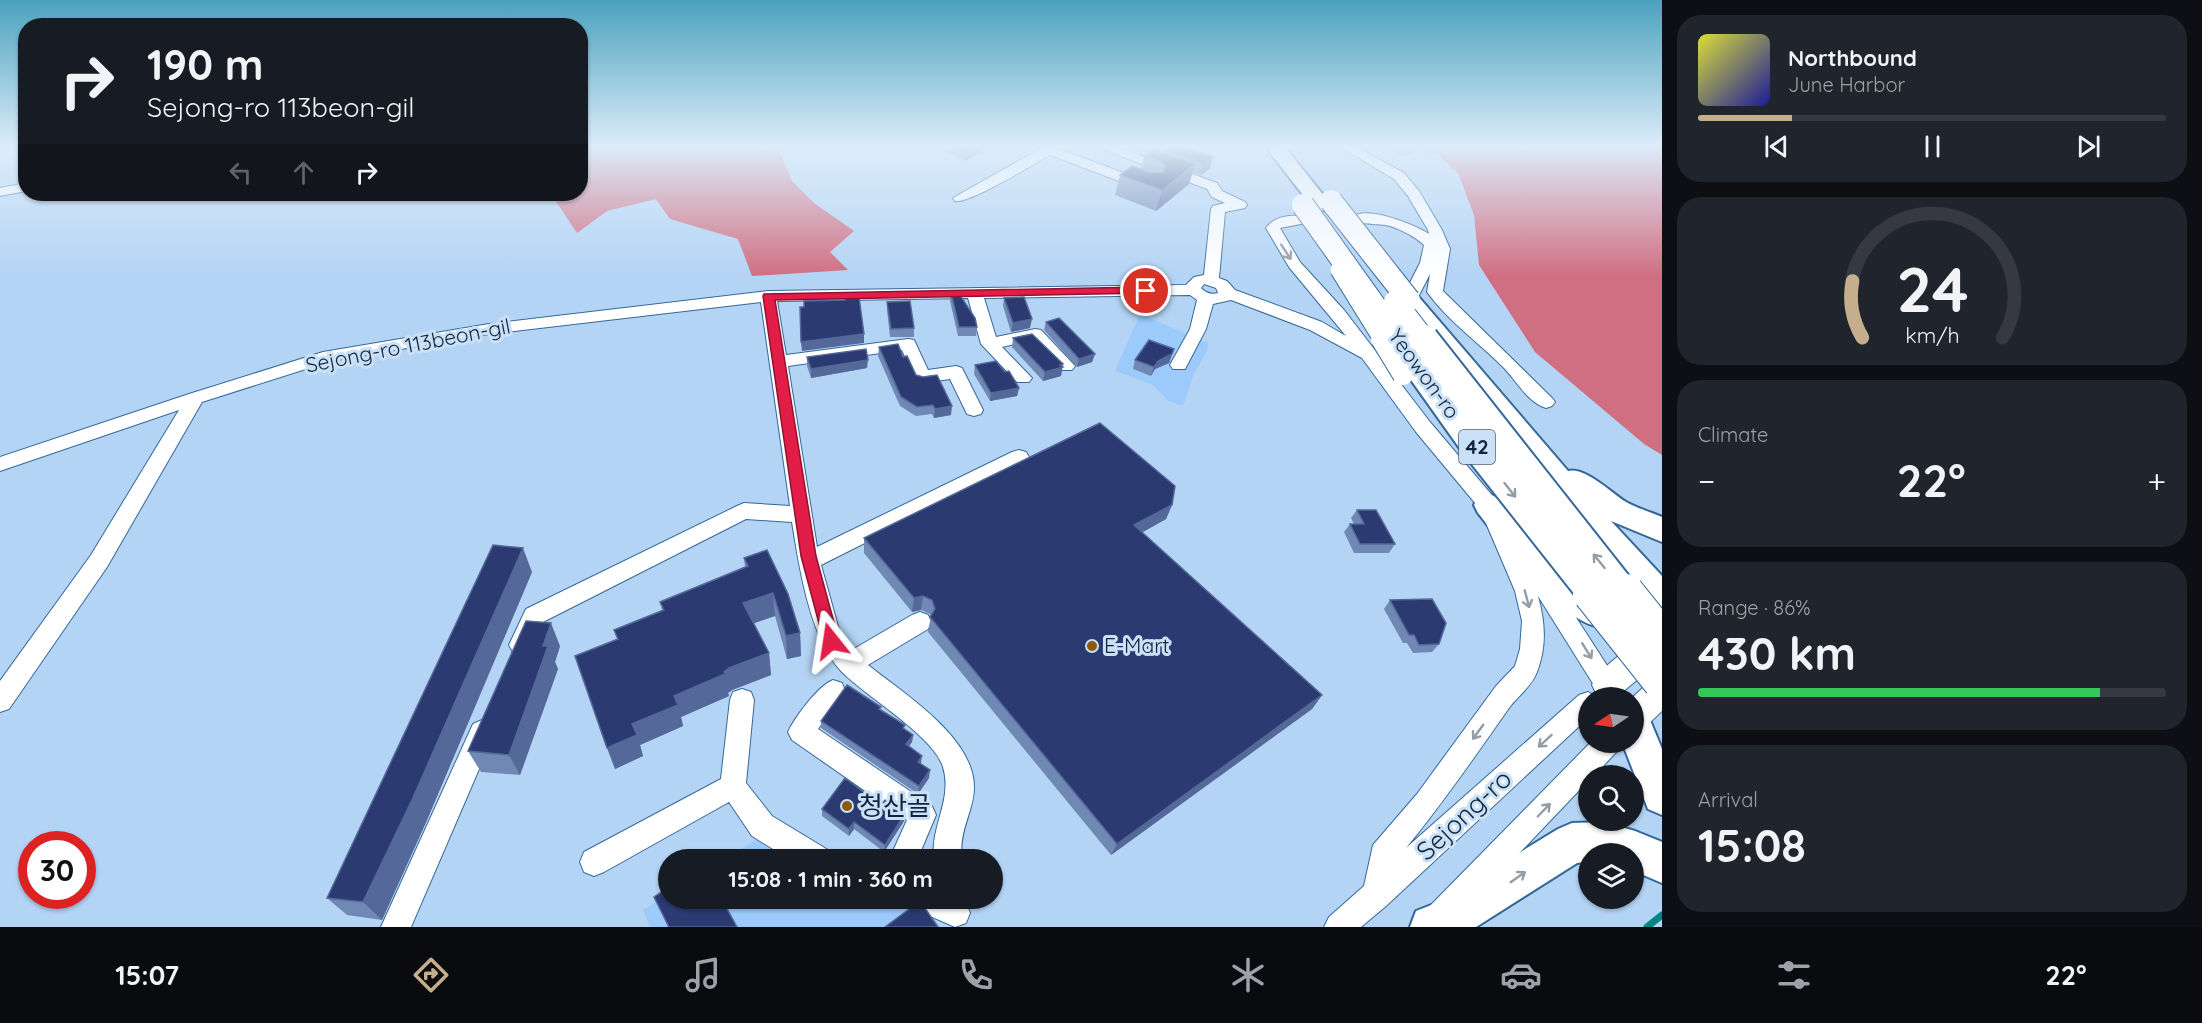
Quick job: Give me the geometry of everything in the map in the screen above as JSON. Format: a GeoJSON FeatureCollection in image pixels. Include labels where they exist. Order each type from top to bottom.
{"type":"FeatureCollection","features":[{"type":"Feature","properties":{"kind":"highway","name":"Yeowon-ro"},"geometry":{"type":"LineString","coordinates":[[1297,189],[1662,640]]}},
{"type":"Feature","properties":{"kind":"highway","name":"Yeowon-ro"},"geometry":{"type":"LineString","coordinates":[[1302,189],[1473,443],[1662,681]]}},
{"type":"Feature","properties":{"kind":"highway"},"geometry":{"type":"LineString","coordinates":[[1305,189],[1314,208],[1409,300],[1583,509],[1662,596]]}},
{"type":"Feature","properties":{"kind":"highway"},"geometry":{"type":"LineString","coordinates":[[1508,420],[1562,471],[1590,493],[1618,511],[1662,530]]}},
{"type":"Feature","properties":{"kind":"highway"},"geometry":{"type":"LineString","coordinates":[[1489,505],[1547,574],[1569,595],[1600,614],[1619,620],[1647,617],[1650,605],[1646,595],[1583,509]]}},
{"type":"Feature","properties":{"kind":"highway"},"geometry":{"type":"LineString","coordinates":[[1644,750],[1662,796]]}},
{"type":"Feature","properties":{"kind":"highway"},"geometry":{"type":"LineString","coordinates":[[1430,926],[1453,917],[1572,843],[1604,842],[1635,851],[1662,864]]}},
{"type":"Feature","properties":{"kind":"main road","name":"Sejong-ro"},"geometry":{"type":"LineString","coordinates":[[1612,687],[1662,640]]}},
{"type":"Feature","properties":{"kind":"main road"},"geometry":{"type":"LineString","coordinates":[[1644,707],[1662,690]]}},
{"type":"Feature","properties":{"kind":"street"},"geometry":{"type":"LineString","coordinates":[[960,198],[976,189]]}},
{"type":"Feature","properties":{"kind":"street"},"geometry":{"type":"LineString","coordinates":[[1211,280],[1218,209],[1240,205],[1217,194],[1214,189]]}},
{"type":"Feature","properties":{"kind":"street"},"geometry":{"type":"LineString","coordinates":[[1409,189],[1442,249],[1435,292],[1451,312],[1489,344],[1512,366],[1531,390],[1546,402]]}},
{"type":"Feature","properties":{"kind":"street"},"geometry":{"type":"LineString","coordinates":[[1314,208],[1278,222],[1274,228],[1294,264],[1317,293],[1394,374]]}},
{"type":"Feature","properties":{"kind":"street"},"geometry":{"type":"LineString","coordinates":[[1314,208],[1310,223],[1394,374],[1489,505],[1597,687]]}},
{"type":"Feature","properties":{"kind":"street"},"geometry":{"type":"LineString","coordinates":[[1359,218],[1378,219],[1431,230]]}},
{"type":"Feature","properties":{"kind":"street"},"geometry":{"type":"LineString","coordinates":[[1378,219],[1399,224],[1425,237],[1431,230]]}},
{"type":"Feature","properties":{"kind":"street"},"geometry":{"type":"LineString","coordinates":[[1409,300],[1428,262],[1431,230]]}},
{"type":"Feature","properties":{"kind":"street"},"geometry":{"type":"LineString","coordinates":[[1179,365],[1198,329],[1200,294],[1193,284],[1196,281],[1211,280],[1225,286],[1228,293],[1295,317],[1334,335],[1394,374]]}},
{"type":"Feature","properties":{"kind":"street"},"geometry":{"type":"LineString","coordinates":[[980,293],[995,343],[1023,378]]}},
{"type":"Feature","properties":{"kind":"street","name":"Sejong-ro 113beon-gil"},"geometry":{"type":"LineString","coordinates":[[0,464],[195,398],[329,356],[489,329],[768,296],[980,293],[1200,294]]}},
{"type":"Feature","properties":{"kind":"street"},"geometry":{"type":"LineString","coordinates":[[1200,294],[1218,299],[1228,293]]}},
{"type":"Feature","properties":{"kind":"street"},"geometry":{"type":"LineString","coordinates":[[1295,317],[1322,318],[1328,312],[1317,293]]}},
{"type":"Feature","properties":{"kind":"street"},"geometry":{"type":"LineString","coordinates":[[768,296],[809,561],[831,641],[849,664],[933,732],[954,758],[961,787],[947,849]]}},
{"type":"Feature","properties":{"kind":"street"},"geometry":{"type":"LineString","coordinates":[[995,343],[1035,334],[1066,366]]}},
{"type":"Feature","properties":{"kind":"street"},"geometry":{"type":"LineString","coordinates":[[778,362],[908,344],[922,377],[956,372],[974,410]]}},
{"type":"Feature","properties":{"kind":"street"},"geometry":{"type":"LineString","coordinates":[[0,701],[99,561],[195,398]]}},
{"type":"Feature","properties":{"kind":"street"},"geometry":{"type":"LineString","coordinates":[[809,561],[1019,457]]}},
{"type":"Feature","properties":{"kind":"street"},"geometry":{"type":"LineString","coordinates":[[1376,896],[1383,855],[1426,803],[1504,694],[1525,672],[1529,660],[1532,649],[1533,621],[1526,591],[1489,505]]}},
{"type":"Feature","properties":{"kind":"street"},"geometry":{"type":"LineString","coordinates":[[510,669],[534,616],[744,511],[802,515]]}},
{"type":"Feature","properties":{"kind":"street"},"geometry":{"type":"LineString","coordinates":[[849,664],[920,622]]}},
{"type":"Feature","properties":{"kind":"street"},"geometry":{"type":"LineString","coordinates":[[833,691],[801,732],[923,814],[908,849]]}},
{"type":"Feature","properties":{"kind":"street"},"geometry":{"type":"LineString","coordinates":[[742,700],[733,786],[762,825],[800,849]]}},
{"type":"Feature","properties":{"kind":"street"},"geometry":{"type":"LineString","coordinates":[[396,927],[491,712]]}},
{"type":"Feature","properties":{"kind":"street","name":"Sejong-ro"},"geometry":{"type":"LineString","coordinates":[[1339,927],[1578,717]]}},
{"type":"Feature","properties":{"kind":"street"},"geometry":{"type":"LineString","coordinates":[[1430,926],[1598,753]]}},
{"type":"Feature","properties":{"kind":"street"},"geometry":{"type":"LineString","coordinates":[[594,862],[733,786]]}},
{"type":"Feature","properties":{"kind":"shaded area"},"geometry":{"type":"Polygon","coordinates":[[[588,189],[800,189],[814,203],[854,231],[830,252],[848,270],[752,276],[738,239],[670,219],[656,199],[607,211],[577,233],[556,201],[588,201],[588,189]]]}},
{"type":"Feature","properties":{"kind":"shaded area"},"geometry":{"type":"Polygon","coordinates":[[[1464,189],[1662,189],[1662,455],[1644,444],[1535,352],[1479,265],[1474,215],[1464,189]]]}},
{"type":"Feature","properties":{"kind":"shaded area"},"geometry":{"type":"Polygon","coordinates":[[[1140,314],[1208,343],[1207,351],[1193,376],[1183,406],[1168,401],[1153,385],[1115,371],[1140,314]]]}},
{"type":"Feature","properties":{"kind":"shaded area"},"geometry":{"type":"Polygon","coordinates":[[[759,838],[778,849],[742,849],[759,838]]]}},
{"type":"Feature","properties":{"kind":"shaded area"},"geometry":{"type":"Polygon","coordinates":[[[658,901],[658,909],[929,909],[940,927],[650,927],[643,910],[658,901]]]}},
{"type":"Feature","properties":{"kind":"building"},"geometry":{"type":"Polygon","coordinates":[[[951,292],[958,292],[975,318],[977,327],[959,327],[951,292]]]}},
{"type":"Feature","properties":{"kind":"building"},"geometry":{"type":"Polygon","coordinates":[[[845,297],[859,297],[864,334],[801,342],[800,307],[804,307],[804,301],[845,300],[845,297]]]}},
{"type":"Feature","properties":{"kind":"building"},"geometry":{"type":"Polygon","coordinates":[[[1024,297],[1032,319],[1013,323],[1004,298],[1024,297]]]}},
{"type":"Feature","properties":{"kind":"building"},"geometry":{"type":"Polygon","coordinates":[[[910,301],[914,328],[891,329],[887,302],[910,301]]]}},
{"type":"Feature","properties":{"kind":"building"},"geometry":{"type":"Polygon","coordinates":[[[1059,318],[1095,354],[1079,359],[1046,322],[1059,318]]]}},
{"type":"Feature","properties":{"kind":"building"},"geometry":{"type":"Polygon","coordinates":[[[1032,334],[1063,364],[1060,365],[1063,367],[1045,372],[1013,338],[1032,334]]]}},
{"type":"Feature","properties":{"kind":"building"},"geometry":{"type":"Polygon","coordinates":[[[1149,340],[1174,349],[1172,354],[1158,361],[1154,367],[1135,360],[1149,340]]]}},
{"type":"Feature","properties":{"kind":"building"},"geometry":{"type":"Polygon","coordinates":[[[898,344],[903,357],[907,356],[916,375],[923,377],[937,375],[952,406],[935,409],[933,405],[917,407],[901,397],[879,347],[898,344]]]}},
{"type":"Feature","properties":{"kind":"building"},"geometry":{"type":"Polygon","coordinates":[[[866,349],[868,360],[811,369],[807,357],[866,349]]]}},
{"type":"Feature","properties":{"kind":"building"},"geometry":{"type":"Polygon","coordinates":[[[996,361],[1005,372],[1009,371],[1019,388],[991,393],[975,365],[996,361]]]}},
{"type":"Feature","properties":{"kind":"building","name":"E-Mart"},"geometry":{"type":"Polygon","coordinates":[[[1100,423],[1175,486],[1172,505],[1134,525],[1322,695],[1117,844],[930,617],[935,609],[932,600],[923,596],[914,598],[864,538],[1100,423]]]}},
{"type":"Feature","properties":{"kind":"building"},"geometry":{"type":"Polygon","coordinates":[[[1357,510],[1376,510],[1395,544],[1360,544],[1350,524],[1364,524],[1357,510]]]}},
{"type":"Feature","properties":{"kind":"building"},"geometry":{"type":"Polygon","coordinates":[[[493,545],[523,548],[412,800],[363,902],[327,898],[493,545]]]}},
{"type":"Feature","properties":{"kind":"building"},"geometry":{"type":"Polygon","coordinates":[[[767,550],[788,594],[800,633],[786,636],[773,593],[743,603],[769,653],[729,668],[724,672],[725,674],[674,696],[678,705],[632,724],[637,735],[607,748],[575,656],[618,639],[614,630],[664,610],[660,602],[748,566],[744,558],[767,550]]]}},
{"type":"Feature","properties":{"kind":"building"},"geometry":{"type":"Polygon","coordinates":[[[1432,599],[1446,623],[1439,644],[1419,645],[1414,635],[1409,635],[1390,600],[1432,599]]]}},
{"type":"Feature","properties":{"kind":"building"},"geometry":{"type":"Polygon","coordinates":[[[526,621],[551,623],[543,646],[548,646],[509,755],[468,751],[526,621]]]}},
{"type":"Feature","properties":{"kind":"building"},"geometry":{"type":"Polygon","coordinates":[[[847,685],[905,725],[903,728],[913,735],[906,744],[922,756],[918,762],[930,770],[919,786],[821,721],[847,685]]]}},
{"type":"Feature","properties":{"kind":"building"},"geometry":{"type":"Polygon","coordinates":[[[845,778],[881,805],[885,800],[905,814],[885,845],[854,822],[849,829],[822,809],[845,778]]]}},
{"type":"Feature","properties":{"kind":"building"},"geometry":{"type":"Polygon","coordinates":[[[660,909],[727,909],[737,927],[669,927],[660,909]]]}},
{"type":"Feature","properties":{"kind":"building"},"geometry":{"type":"Polygon","coordinates":[[[909,909],[926,909],[938,927],[885,927],[909,909]]]}},
{"type":"Feature","properties":{"kind":"waterway"},"geometry":{"type":"LineString","coordinates":[[1647,927],[1662,915]]}},
{"type":"Feature","properties":{"kind":"place","name":"E-Mart"},"geometry":{"type":"Point","coordinates":[1092,646]}},
{"type":"Feature","properties":{"kind":"place","name":"청산골"},"geometry":{"type":"Point","coordinates":[847,806]}},
{"type":"Feature","properties":{"kind":"route"},"geometry":{"type":"LineString","coordinates":[[831,641],[808,556],[768,296],[1146,291]]}}]}
